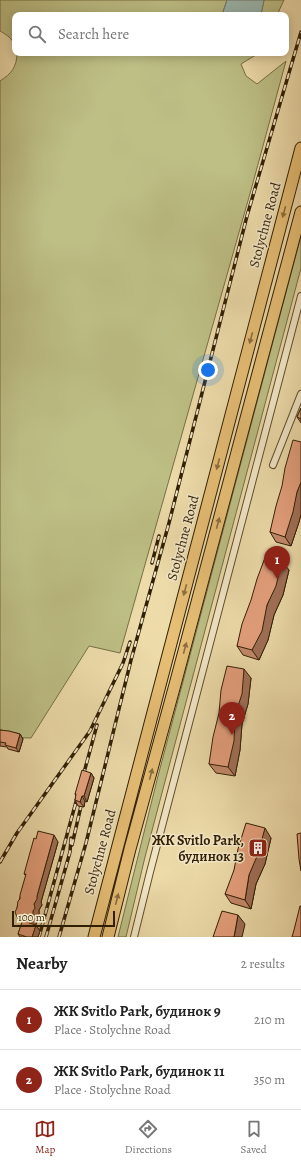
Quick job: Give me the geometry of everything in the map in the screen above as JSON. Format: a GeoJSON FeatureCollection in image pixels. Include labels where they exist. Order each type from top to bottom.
{"type":"FeatureCollection","features":[{"type":"Feature","properties":{"kind":"highway","name":"Stolychne Road"},"geometry":{"type":"LineString","coordinates":[[94,937],[301,148]]}},
{"type":"Feature","properties":{"kind":"highway","name":"Stolychne Road"},"geometry":{"type":"LineString","coordinates":[[108,937],[130,849],[301,212]]}},
{"type":"Feature","properties":{"kind":"street"},"geometry":{"type":"LineString","coordinates":[[134,937],[301,296]]}},
{"type":"Feature","properties":{"kind":"street"},"geometry":{"type":"LineString","coordinates":[[273,465],[301,394]]}},
{"type":"Feature","properties":{"kind":"green space"},"geometry":{"type":"Polygon","coordinates":[[[0,0],[227,0],[223,12],[12,12],[12,41],[0,31],[0,0]]]}},
{"type":"Feature","properties":{"kind":"green space"},"geometry":{"type":"Polygon","coordinates":[[[264,0],[284,0],[278,12],[261,12],[264,0]]]}},
{"type":"Feature","properties":{"kind":"green space"},"geometry":{"type":"Polygon","coordinates":[[[17,56],[254,56],[241,64],[246,76],[257,84],[286,61],[120,653],[89,646],[31,738],[0,737],[0,81],[13,70],[17,56]]]}},
{"type":"Feature","properties":{"kind":"green space"},"geometry":{"type":"Polygon","coordinates":[[[301,236],[301,268],[145,857],[126,937],[118,937],[158,776],[301,236]]]}},
{"type":"Feature","properties":{"kind":"water"},"geometry":{"type":"Polygon","coordinates":[[[227,0],[264,0],[261,12],[223,12],[227,0]]]}},
{"type":"Feature","properties":{"kind":"building"},"geometry":{"type":"Polygon","coordinates":[[[301,408],[301,419],[297,417],[301,408]]]}},
{"type":"Feature","properties":{"kind":"building"},"geometry":{"type":"Polygon","coordinates":[[[293,440],[301,442],[301,482],[285,537],[270,532],[293,440]]]}},
{"type":"Feature","properties":{"kind":"building"},"geometry":{"type":"Polygon","coordinates":[[[266,555],[282,561],[276,586],[267,605],[262,631],[252,650],[237,646],[242,624],[266,555]]]}},
{"type":"Feature","properties":{"kind":"building"},"geometry":{"type":"Polygon","coordinates":[[[227,666],[244,669],[242,694],[235,715],[234,741],[228,767],[209,764],[213,737],[219,713],[221,690],[227,666]]]}},
{"type":"Feature","properties":{"kind":"building"},"geometry":{"type":"Polygon","coordinates":[[[0,730],[20,734],[16,748],[0,742],[0,730]]]}},
{"type":"Feature","properties":{"kind":"building"},"geometry":{"type":"Polygon","coordinates":[[[82,770],[91,773],[84,796],[82,796],[80,802],[75,800],[75,794],[82,770]]]}},
{"type":"Feature","properties":{"kind":"building"},"geometry":{"type":"Polygon","coordinates":[[[246,823],[265,828],[258,854],[249,875],[245,900],[225,894],[234,870],[238,849],[246,823]]]}},
{"type":"Feature","properties":{"kind":"building"},"geometry":{"type":"Polygon","coordinates":[[[38,831],[54,835],[37,899],[34,904],[35,908],[33,911],[33,916],[29,923],[36,925],[32,937],[27,937],[18,934],[23,919],[17,917],[15,912],[20,899],[26,874],[24,874],[34,838],[36,839],[38,831]]]}},
{"type":"Feature","properties":{"kind":"building"},"geometry":{"type":"Polygon","coordinates":[[[301,833],[301,871],[297,834],[301,833]]]}},
{"type":"Feature","properties":{"kind":"building"},"geometry":{"type":"Polygon","coordinates":[[[300,906],[301,937],[292,937],[294,930],[300,906]]]}},
{"type":"Feature","properties":{"kind":"building"},"geometry":{"type":"Polygon","coordinates":[[[222,911],[238,915],[234,937],[213,937],[222,911]]]}},
{"type":"Feature","properties":{"kind":"railway"},"geometry":{"type":"LineString","coordinates":[[59,937],[86,843],[131,660],[169,523],[247,216],[301,32]]}},
{"type":"Feature","properties":{"kind":"railway"},"geometry":{"type":"LineString","coordinates":[[152,563],[159,536]]}},
{"type":"Feature","properties":{"kind":"railway"},"geometry":{"type":"LineString","coordinates":[[0,862],[17,833],[90,731],[123,663],[130,642]]}},
{"type":"Feature","properties":{"kind":"railway"},"geometry":{"type":"LineString","coordinates":[[39,937],[97,725]]}},
{"type":"Feature","properties":{"kind":"railway"},"geometry":{"type":"LineString","coordinates":[[72,845],[81,806]]}},
{"type":"Feature","properties":{"kind":"railway"},"geometry":{"type":"LineString","coordinates":[[46,937],[70,852],[71,838]]}},
{"type":"Feature","properties":{"kind":"place","name":"ЖК Svitlo Park, будинок 9"},"geometry":{"type":"Point","coordinates":[277,579]}},
{"type":"Feature","properties":{"kind":"place","name":"ЖК Svitlo Park, будинок 11"},"geometry":{"type":"Point","coordinates":[232,735]}},
{"type":"Feature","properties":{"kind":"place","name":"ЖК Svitlo Park, будинок 13"},"geometry":{"type":"Point","coordinates":[258,848]}}]}
